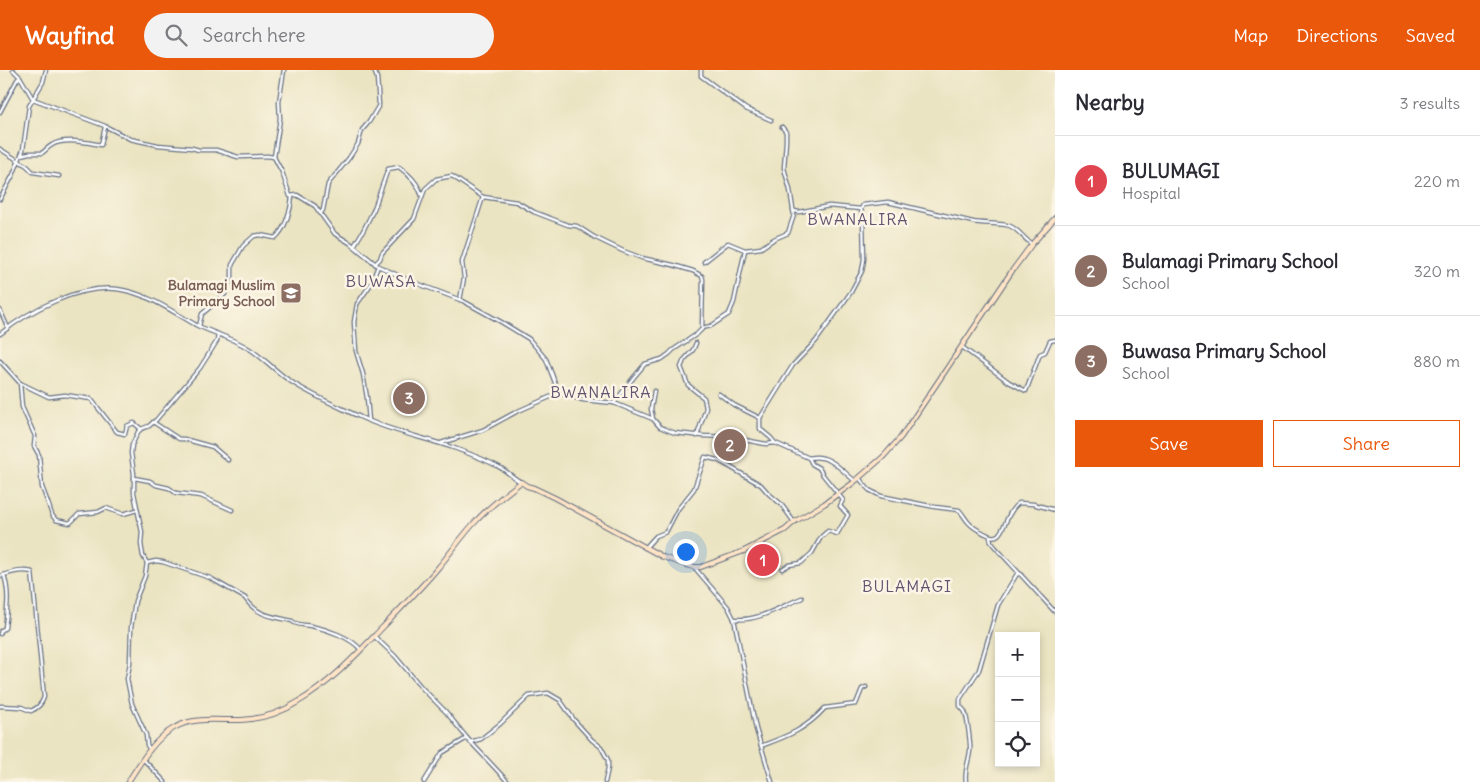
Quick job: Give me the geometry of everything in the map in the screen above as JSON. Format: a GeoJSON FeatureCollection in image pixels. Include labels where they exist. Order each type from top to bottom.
{"type":"FeatureCollection","features":[{"type":"Feature","properties":{"kind":"main road"},"geometry":{"type":"LineString","coordinates":[[128,782],[150,750],[175,727],[191,721],[243,720],[267,716],[299,702],[320,686],[361,650],[436,570],[476,520],[521,482],[555,498],[645,548],[673,561],[694,567],[701,567],[744,551],[778,534],[838,494],[883,457],[901,437],[1032,244],[1055,218]]}},
{"type":"Feature","properties":{"kind":"street"},"geometry":{"type":"LineString","coordinates":[[13,70],[20,77],[33,99],[105,126],[130,138],[158,145],[216,150],[238,157],[274,157]]}},
{"type":"Feature","properties":{"kind":"street"},"geometry":{"type":"LineString","coordinates":[[0,200],[21,155],[29,106],[43,82],[46,70]]}},
{"type":"Feature","properties":{"kind":"street"},"geometry":{"type":"LineString","coordinates":[[199,326],[202,314],[225,294],[232,278],[232,265],[243,246],[254,236],[260,235],[275,238],[279,235],[289,211],[292,197],[274,157],[280,119],[279,102],[284,70]]}},
{"type":"Feature","properties":{"kind":"street"},"geometry":{"type":"LineString","coordinates":[[321,213],[324,210],[328,184],[349,158],[358,144],[362,130],[379,106],[378,78],[374,70]]}},
{"type":"Feature","properties":{"kind":"street"},"geometry":{"type":"LineString","coordinates":[[700,70],[702,76],[746,109],[771,120]]}},
{"type":"Feature","properties":{"kind":"street"},"geometry":{"type":"LineString","coordinates":[[0,112],[20,77]]}},
{"type":"Feature","properties":{"kind":"street"},"geometry":{"type":"LineString","coordinates":[[21,155],[42,153],[53,144],[78,141],[101,145],[105,126]]}},
{"type":"Feature","properties":{"kind":"street"},"geometry":{"type":"LineString","coordinates":[[704,262],[728,243],[745,250],[761,248],[774,239],[788,233],[794,214],[784,168],[786,132],[782,127]]}},
{"type":"Feature","properties":{"kind":"street"},"geometry":{"type":"LineString","coordinates":[[0,149],[33,172],[58,176]]}},
{"type":"Feature","properties":{"kind":"street"},"geometry":{"type":"LineString","coordinates":[[354,246],[374,209],[388,169],[399,167],[408,173],[419,186],[422,197]]}},
{"type":"Feature","properties":{"kind":"street"},"geometry":{"type":"LineString","coordinates":[[369,421],[368,398],[356,351],[354,322],[357,304],[371,284],[382,253],[414,219],[425,189],[436,179],[452,176],[484,197],[517,202],[534,212],[568,225],[577,226],[623,251],[642,258],[674,264],[702,276],[702,328]]}},
{"type":"Feature","properties":{"kind":"street"},"geometry":{"type":"LineString","coordinates":[[290,196],[297,195],[315,206],[334,234],[354,246],[377,265],[408,280],[460,300],[504,323],[532,342],[546,359],[559,393]]}},
{"type":"Feature","properties":{"kind":"street"},"geometry":{"type":"LineString","coordinates":[[460,300],[464,278],[462,262],[484,197]]}},
{"type":"Feature","properties":{"kind":"street"},"geometry":{"type":"LineString","coordinates":[[861,209],[864,205],[888,202],[973,222],[1004,224],[1012,227],[1032,244]]}},
{"type":"Feature","properties":{"kind":"street"},"geometry":{"type":"LineString","coordinates":[[792,209],[799,212],[829,206],[861,209]]}},
{"type":"Feature","properties":{"kind":"street"},"geometry":{"type":"LineString","coordinates":[[774,443],[760,429],[760,418],[790,371],[816,341],[851,292],[862,271],[864,254],[861,209]]}},
{"type":"Feature","properties":{"kind":"street"},"geometry":{"type":"LineString","coordinates":[[614,403],[645,364],[662,359],[697,334],[702,328],[711,326],[729,314],[734,302],[745,250]]}},
{"type":"Feature","properties":{"kind":"street"},"geometry":{"type":"LineString","coordinates":[[0,334],[42,307],[58,300],[87,291],[105,288],[120,290],[151,299],[199,326],[224,336],[254,352],[295,384],[369,421],[458,450],[497,466],[521,482]]}},
{"type":"Feature","properties":{"kind":"street"},"geometry":{"type":"LineString","coordinates":[[0,310],[8,328]]}},
{"type":"Feature","properties":{"kind":"street"},"geometry":{"type":"LineString","coordinates":[[217,341],[218,334]]}},
{"type":"Feature","properties":{"kind":"street"},"geometry":{"type":"LineString","coordinates":[[150,750],[147,745],[146,735],[132,704],[128,679],[131,628],[135,601],[145,576],[147,563],[143,556],[142,532],[134,493],[132,445],[138,432],[149,426],[167,409],[196,374],[217,341],[224,336]]}},
{"type":"Feature","properties":{"kind":"street"},"geometry":{"type":"LineString","coordinates":[[962,347],[1009,382],[1026,391],[1040,354],[1045,352],[1050,341],[1055,340]]}},
{"type":"Feature","properties":{"kind":"street"},"geometry":{"type":"LineString","coordinates":[[696,343],[681,367],[688,385],[704,398],[706,408],[697,436]]}},
{"type":"Feature","properties":{"kind":"street"},"geometry":{"type":"LineString","coordinates":[[0,362],[20,383],[49,397],[65,395],[91,399],[117,432],[125,434],[126,426],[134,423],[141,429]]}},
{"type":"Feature","properties":{"kind":"street"},"geometry":{"type":"LineString","coordinates":[[20,383],[22,407],[35,436],[34,446],[39,455],[42,486],[52,515],[56,520],[70,523],[79,514],[98,512],[106,508],[123,514],[137,510]]}},
{"type":"Feature","properties":{"kind":"street"},"geometry":{"type":"LineString","coordinates":[[652,419],[651,409],[654,392]]}},
{"type":"Feature","properties":{"kind":"street"},"geometry":{"type":"LineString","coordinates":[[440,444],[484,430],[516,412],[559,393],[583,400],[614,403],[652,419],[660,427],[675,432],[697,436],[724,436],[766,444],[774,443],[809,458],[812,464],[819,468],[838,494],[842,500],[840,506],[848,515],[842,524],[840,532],[837,534],[828,531],[821,537],[812,552],[800,563],[789,565],[782,569]]}},
{"type":"Feature","properties":{"kind":"street"},"geometry":{"type":"LineString","coordinates":[[719,394],[734,405],[760,418]]}},
{"type":"Feature","properties":{"kind":"street"},"geometry":{"type":"LineString","coordinates":[[153,422],[179,439],[213,447],[228,460]]}},
{"type":"Feature","properties":{"kind":"street"},"geometry":{"type":"LineString","coordinates":[[809,458],[815,456],[829,460],[877,495],[930,506],[958,509],[973,527],[994,538],[1000,534],[1011,510],[1019,504],[1033,504],[1055,510]]}},
{"type":"Feature","properties":{"kind":"street"},"geometry":{"type":"LineString","coordinates":[[645,548],[656,536],[666,532],[678,509],[694,489],[705,457],[730,466],[761,485],[781,504],[794,522]]}},
{"type":"Feature","properties":{"kind":"street"},"geometry":{"type":"LineString","coordinates":[[134,478],[150,481],[156,485],[169,488],[176,493],[201,496],[232,510]]}},
{"type":"Feature","properties":{"kind":"street"},"geometry":{"type":"LineString","coordinates":[[990,537],[992,543],[1055,612]]}},
{"type":"Feature","properties":{"kind":"street"},"geometry":{"type":"LineString","coordinates":[[147,563],[156,560],[210,578],[246,598],[260,613],[292,621],[295,624],[313,626],[335,632],[357,644],[361,650]]}},
{"type":"Feature","properties":{"kind":"street"},"geometry":{"type":"LineString","coordinates":[[694,567],[728,607],[734,619],[748,690],[772,782]]}},
{"type":"Feature","properties":{"kind":"street"},"geometry":{"type":"LineString","coordinates":[[0,634],[5,628],[8,601],[7,588],[2,576],[29,570],[32,572],[44,697],[37,708],[31,711],[21,707],[0,706]]}},
{"type":"Feature","properties":{"kind":"street"},"geometry":{"type":"LineString","coordinates":[[966,782],[965,776],[971,749],[965,711],[960,706],[960,699],[978,670],[998,605],[1016,574],[1021,574]]}},
{"type":"Feature","properties":{"kind":"street"},"geometry":{"type":"LineString","coordinates":[[734,619],[741,620],[770,613],[802,598]]}},
{"type":"Feature","properties":{"kind":"street"},"geometry":{"type":"LineString","coordinates":[[374,636],[396,656],[423,689],[446,712],[466,738],[508,782]]}},
{"type":"Feature","properties":{"kind":"street"},"geometry":{"type":"LineString","coordinates":[[762,746],[813,721],[825,708],[856,704],[862,689],[866,687]]}},
{"type":"Feature","properties":{"kind":"street"},"geometry":{"type":"LineString","coordinates":[[470,742],[481,739],[500,724],[529,696],[548,693],[560,700],[574,720],[592,740],[602,747],[608,760],[604,782]]}},
{"type":"Feature","properties":{"kind":"street"},"geometry":{"type":"LineString","coordinates":[[424,782],[442,753],[466,738]]}},
{"type":"Feature","properties":{"kind":"street"},"geometry":{"type":"LineString","coordinates":[[143,759],[165,782]]}},
{"type":"Feature","properties":{"kind":"place","name":"Bulamagi Muslim Primary School"},"geometry":{"type":"Point","coordinates":[291,293]}},
{"type":"Feature","properties":{"kind":"place","name":"Buwasa Primary School"},"geometry":{"type":"Point","coordinates":[409,398]}},
{"type":"Feature","properties":{"kind":"place","name":"Bulamagi Primary School"},"geometry":{"type":"Point","coordinates":[730,445]}},
{"type":"Feature","properties":{"kind":"place","name":"BULUMAGI"},"geometry":{"type":"Point","coordinates":[763,560]}},
{"type":"Feature","properties":{"kind":"district","name":"BWANALIRA"},"geometry":{"type":"Point","coordinates":[858,219]}},
{"type":"Feature","properties":{"kind":"district","name":"BUWASA"},"geometry":{"type":"Point","coordinates":[381,281]}},
{"type":"Feature","properties":{"kind":"district","name":"BWANALIRA"},"geometry":{"type":"Point","coordinates":[601,392]}},
{"type":"Feature","properties":{"kind":"district","name":"BULAMAGI"},"geometry":{"type":"Point","coordinates":[907,586]}}]}
